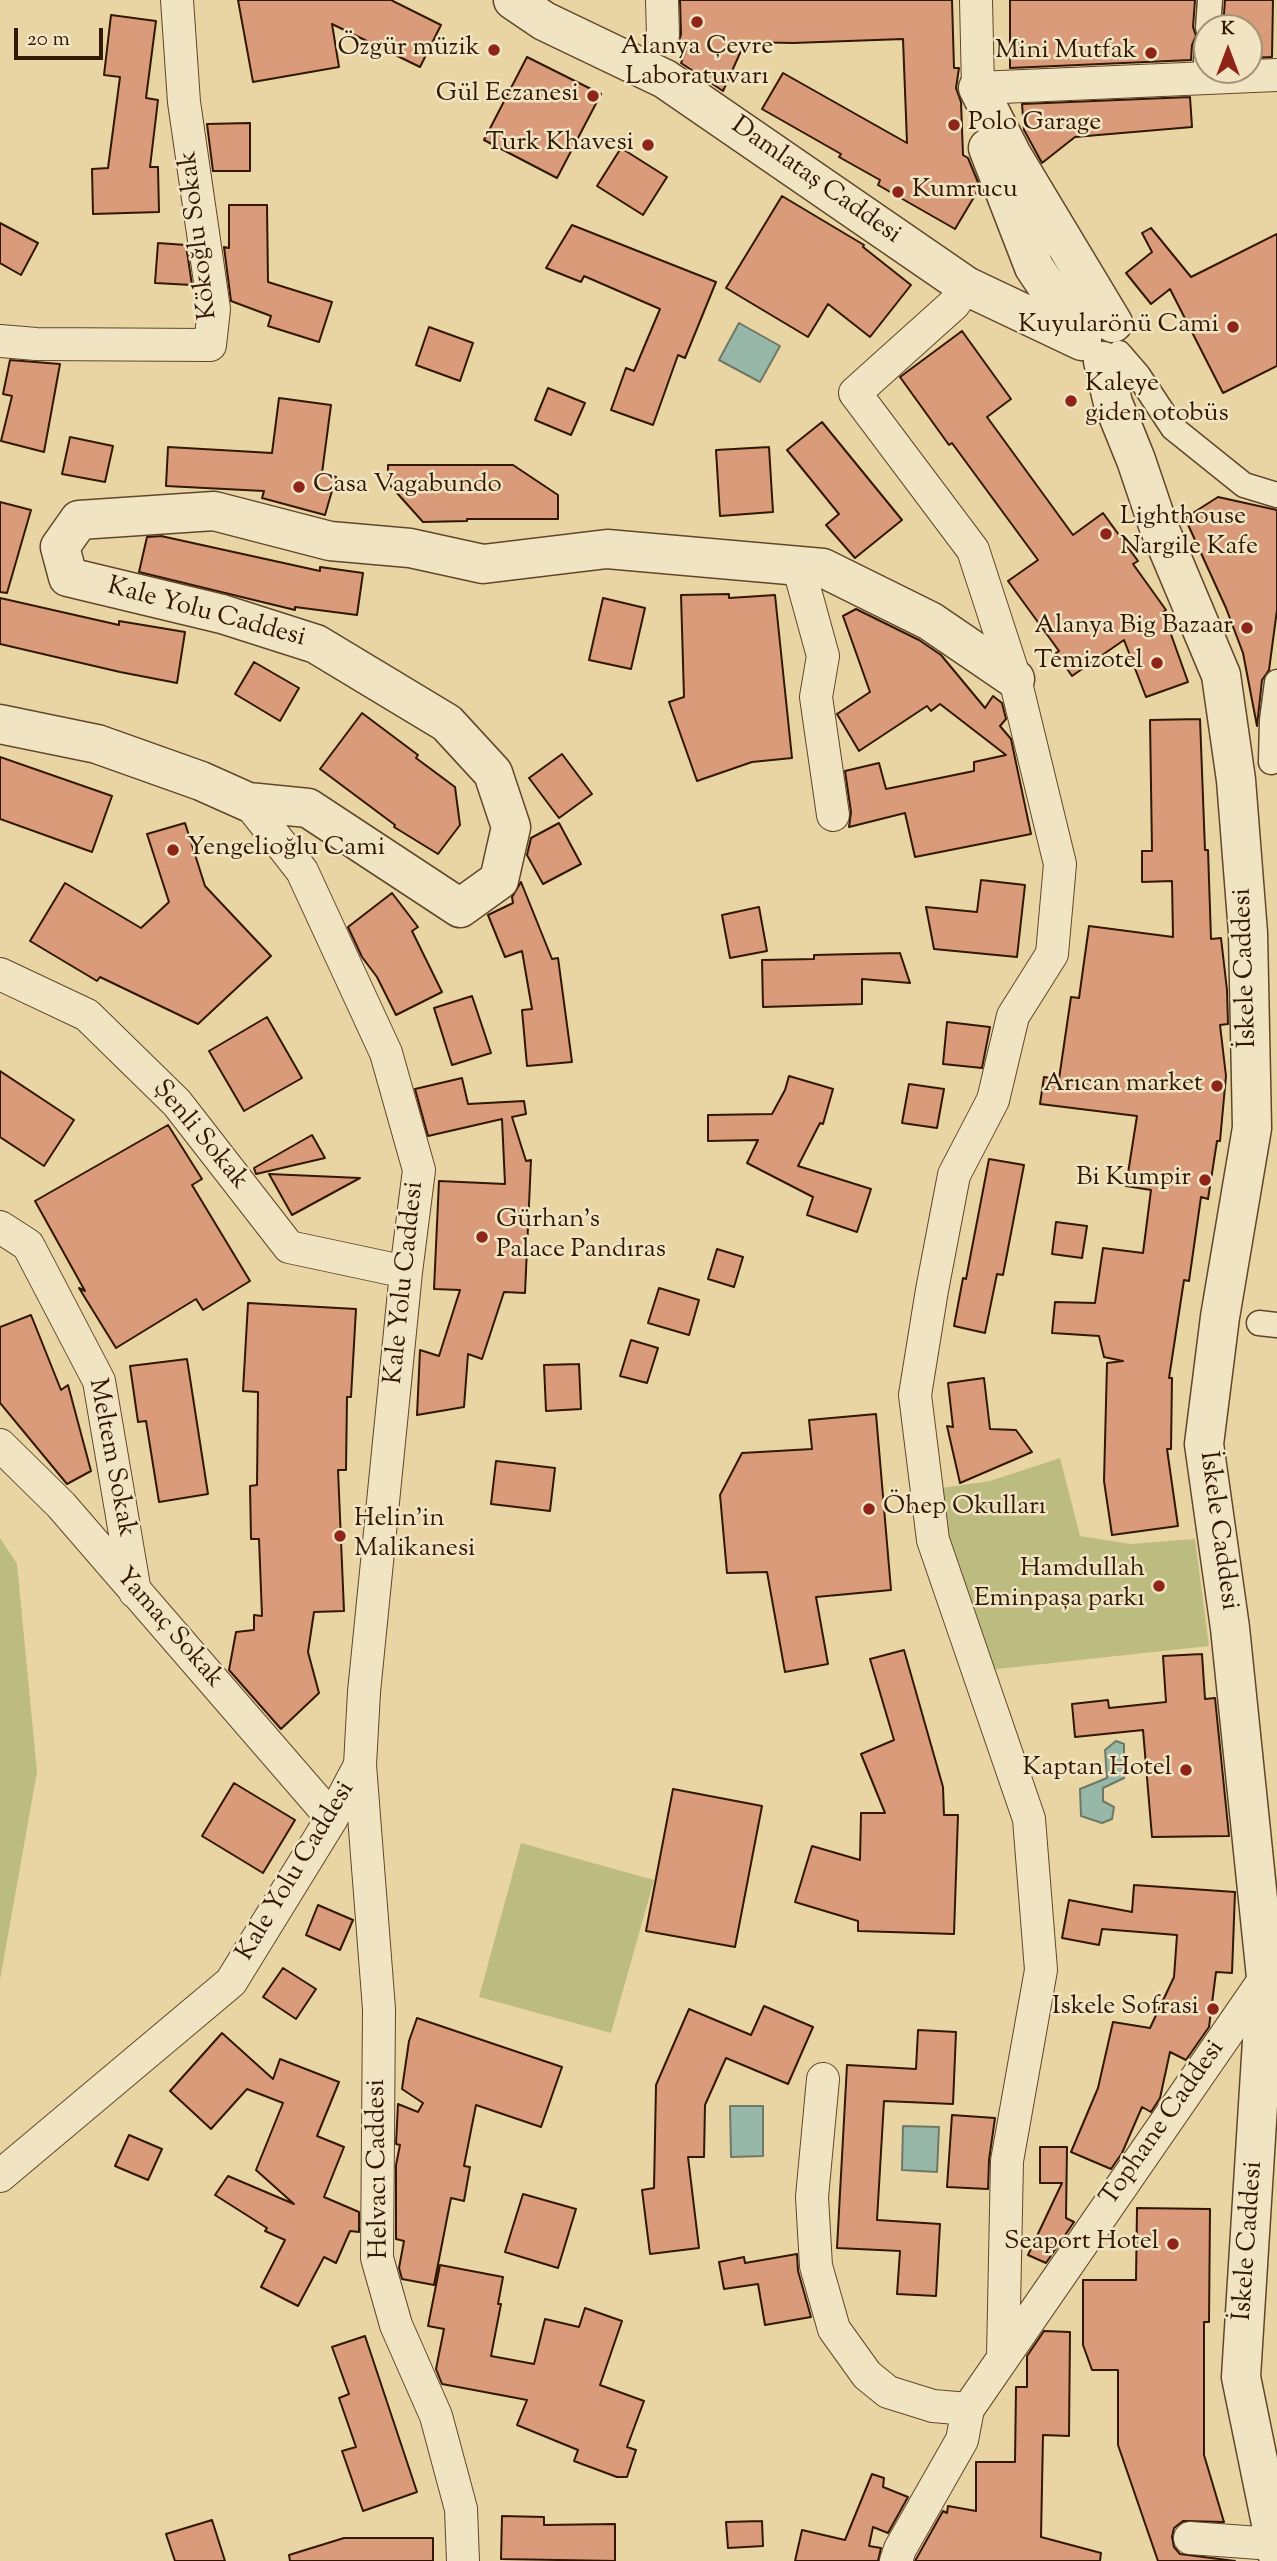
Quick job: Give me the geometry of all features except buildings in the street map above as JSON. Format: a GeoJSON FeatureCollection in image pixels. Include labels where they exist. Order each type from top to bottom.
{"type":"FeatureCollection","features":[{"type":"Feature","properties":{"kind":"street","name":"Kökoğlu Sokak"},"geometry":{"type":"LineString","coordinates":[[0,341],[36,344],[210,345],[214,309],[184,102],[177,0]]}},
{"type":"Feature","properties":{"kind":"street","name":"Damlataş Caddesi"},"geometry":{"type":"LineString","coordinates":[[513,0],[544,21],[665,79],[966,286],[1101,341]]}},
{"type":"Feature","properties":{"kind":"street"},"geometry":{"type":"LineString","coordinates":[[662,0],[663,35]]}},
{"type":"Feature","properties":{"kind":"street"},"geometry":{"type":"LineString","coordinates":[[976,0],[978,88],[988,151],[1034,267],[1056,300],[1138,375],[1173,428],[1244,485],[1277,495]]}},
{"type":"Feature","properties":{"kind":"street"},"geometry":{"type":"LineString","coordinates":[[978,88],[1193,78]]}},
{"type":"Feature","properties":{"kind":"street"},"geometry":{"type":"LineString","coordinates":[[966,286],[954,304],[855,393],[973,550],[1015,679],[1060,864],[1052,954],[1013,1016],[993,1100],[954,1175],[915,1395],[933,1540],[1029,1819],[1041,1970],[1007,2161],[1003,2356]]}},
{"type":"Feature","properties":{"kind":"street","name":"İskele Caddesi"},"geometry":{"type":"LineString","coordinates":[[1101,341],[1112,403],[1136,460],[1158,525],[1221,675],[1236,780],[1248,933],[1252,1128],[1220,1317],[1204,1444],[1230,1628],[1266,1978],[1241,2376],[1275,2549]]}},
{"type":"Feature","properties":{"kind":"street","name":"Kale Yolu Caddesi"},"geometry":{"type":"LineString","coordinates":[[247,802],[308,808],[460,908],[499,880],[511,827],[493,773],[447,723],[316,644],[222,614],[68,577],[60,547],[79,520],[214,511],[330,541],[410,548],[483,564],[607,549],[823,568],[930,621],[1015,679]]}},
{"type":"Feature","properties":{"kind":"street"},"geometry":{"type":"LineString","coordinates":[[798,565],[823,656],[816,697],[833,815]]}},
{"type":"Feature","properties":{"kind":"street"},"geometry":{"type":"LineString","coordinates":[[1236,780],[1274,760],[1272,720],[1277,682]]}},
{"type":"Feature","properties":{"kind":"street"},"geometry":{"type":"LineString","coordinates":[[0,724],[97,744],[201,781],[247,802]]}},
{"type":"Feature","properties":{"kind":"street","name":"Kale Yolu Caddesi"},"geometry":{"type":"LineString","coordinates":[[0,2176],[231,1982],[332,1818],[360,1765],[365,1678],[405,1272],[419,1170],[386,1053],[302,872],[247,802]]}},
{"type":"Feature","properties":{"kind":"street","name":"Şenli Sokak"},"geometry":{"type":"LineString","coordinates":[[0,974],[88,1015],[177,1103],[289,1247],[405,1272]]}},
{"type":"Feature","properties":{"kind":"street","name":"Meltem Sokak"},"geometry":{"type":"LineString","coordinates":[[0,1227],[28,1245],[99,1381],[136,1593]]}},
{"type":"Feature","properties":{"kind":"street","name":"Yamaç Sokak"},"geometry":{"type":"LineString","coordinates":[[0,1444],[61,1505],[332,1818]]}},
{"type":"Feature","properties":{"kind":"street","name":"Helvacı Caddesi"},"geometry":{"type":"LineString","coordinates":[[360,1765],[379,2008],[377,2258],[396,2325],[436,2416],[461,2509],[463,2561]]}},
{"type":"Feature","properties":{"kind":"street","name":"Tophane Caddesi"},"geometry":{"type":"LineString","coordinates":[[896,2561],[962,2440],[968,2409],[1266,1978]]}},
{"type":"Feature","properties":{"kind":"street"},"geometry":{"type":"LineString","coordinates":[[823,2079],[812,2197],[816,2266],[834,2329],[866,2375],[888,2392],[933,2406],[968,2409]]}},
{"type":"Feature","properties":{"kind":"street"},"geometry":{"type":"LineString","coordinates":[[1190,2538],[1275,2549]]}},
{"type":"Feature","properties":{"kind":"green space"},"geometry":{"type":"Polygon","coordinates":[[[1060,1458],[1080,1536],[1130,1544],[1195,1539],[1209,1646],[988,1670],[935,1489],[990,1481],[1060,1458]]]}},
{"type":"Feature","properties":{"kind":"green space"},"geometry":{"type":"Polygon","coordinates":[[[0,1538],[17,1564],[37,1772],[0,1980],[0,1538]]]}},
{"type":"Feature","properties":{"kind":"green space"},"geometry":{"type":"Polygon","coordinates":[[[521,1843],[654,1880],[611,2033],[479,1997],[521,1843]]]}},
{"type":"Feature","properties":{"kind":"shaded area"},"geometry":{"type":"Polygon","coordinates":[[[739,323],[780,346],[760,382],[719,360],[739,323]]]}},
{"type":"Feature","properties":{"kind":"shaded area"},"geometry":{"type":"Polygon","coordinates":[[[1116,1741],[1124,1744],[1124,1778],[1103,1788],[1103,1801],[1114,1807],[1112,1819],[1102,1823],[1081,1816],[1080,1789],[1107,1778],[1105,1750],[1116,1741]]]}},
{"type":"Feature","properties":{"kind":"shaded area"},"geometry":{"type":"Polygon","coordinates":[[[730,2106],[763,2106],[763,2156],[731,2157],[730,2106]]]}},
{"type":"Feature","properties":{"kind":"shaded area"},"geometry":{"type":"Polygon","coordinates":[[[903,2126],[939,2127],[937,2172],[902,2170],[903,2126]]]}},
{"type":"Feature","properties":{"kind":"place","name":"Alanya Çevre Laboratuvarı"},"geometry":{"type":"Point","coordinates":[697,22]}},
{"type":"Feature","properties":{"kind":"place","name":"Özgür müzik"},"geometry":{"type":"Point","coordinates":[494,50]}},
{"type":"Feature","properties":{"kind":"place","name":"Mini Mutfak"},"geometry":{"type":"Point","coordinates":[1151,53]}},
{"type":"Feature","properties":{"kind":"place","name":"Gül Eczanesi"},"geometry":{"type":"Point","coordinates":[593,96]}},
{"type":"Feature","properties":{"kind":"place","name":"Polo Garage"},"geometry":{"type":"Point","coordinates":[954,125]}},
{"type":"Feature","properties":{"kind":"place","name":"Turk Khavesi"},"geometry":{"type":"Point","coordinates":[648,145]}},
{"type":"Feature","properties":{"kind":"place","name":"Kumrucu"},"geometry":{"type":"Point","coordinates":[898,192]}},
{"type":"Feature","properties":{"kind":"place","name":"Kuyularönü Cami"},"geometry":{"type":"Point","coordinates":[1233,327]}},
{"type":"Feature","properties":{"kind":"place","name":"Kaleye giden otobüs"},"geometry":{"type":"Point","coordinates":[1071,401]}},
{"type":"Feature","properties":{"kind":"place","name":"Casa Vagabundo"},"geometry":{"type":"Point","coordinates":[299,487]}},
{"type":"Feature","properties":{"kind":"place","name":"Lighthouse Nargile Kafe"},"geometry":{"type":"Point","coordinates":[1106,534]}},
{"type":"Feature","properties":{"kind":"place","name":"Alanya Big Bazaar"},"geometry":{"type":"Point","coordinates":[1247,628]}},
{"type":"Feature","properties":{"kind":"place","name":"Temizotel"},"geometry":{"type":"Point","coordinates":[1157,663]}},
{"type":"Feature","properties":{"kind":"place","name":"Yengelioğlu Cami"},"geometry":{"type":"Point","coordinates":[173,850]}},
{"type":"Feature","properties":{"kind":"place","name":"Arıcan market"},"geometry":{"type":"Point","coordinates":[1217,1086]}},
{"type":"Feature","properties":{"kind":"place","name":"Bi Kumpir"},"geometry":{"type":"Point","coordinates":[1205,1180]}},
{"type":"Feature","properties":{"kind":"place","name":"Gürhan's Palace Pandıras"},"geometry":{"type":"Point","coordinates":[482,1237]}},
{"type":"Feature","properties":{"kind":"place","name":"Öhep Okulları"},"geometry":{"type":"Point","coordinates":[869,1509]}},
{"type":"Feature","properties":{"kind":"place","name":"Helin'in Malikanesi"},"geometry":{"type":"Point","coordinates":[340,1536]}},
{"type":"Feature","properties":{"kind":"place","name":"Hamdullah Eminpaşa parkı"},"geometry":{"type":"Point","coordinates":[1159,1586]}},
{"type":"Feature","properties":{"kind":"place","name":"Kaptan Hotel"},"geometry":{"type":"Point","coordinates":[1186,1770]}},
{"type":"Feature","properties":{"kind":"place","name":"Iskele Sofrasi"},"geometry":{"type":"Point","coordinates":[1213,2009]}},
{"type":"Feature","properties":{"kind":"place","name":"Seaport Hotel"},"geometry":{"type":"Point","coordinates":[1173,2244]}}]}
